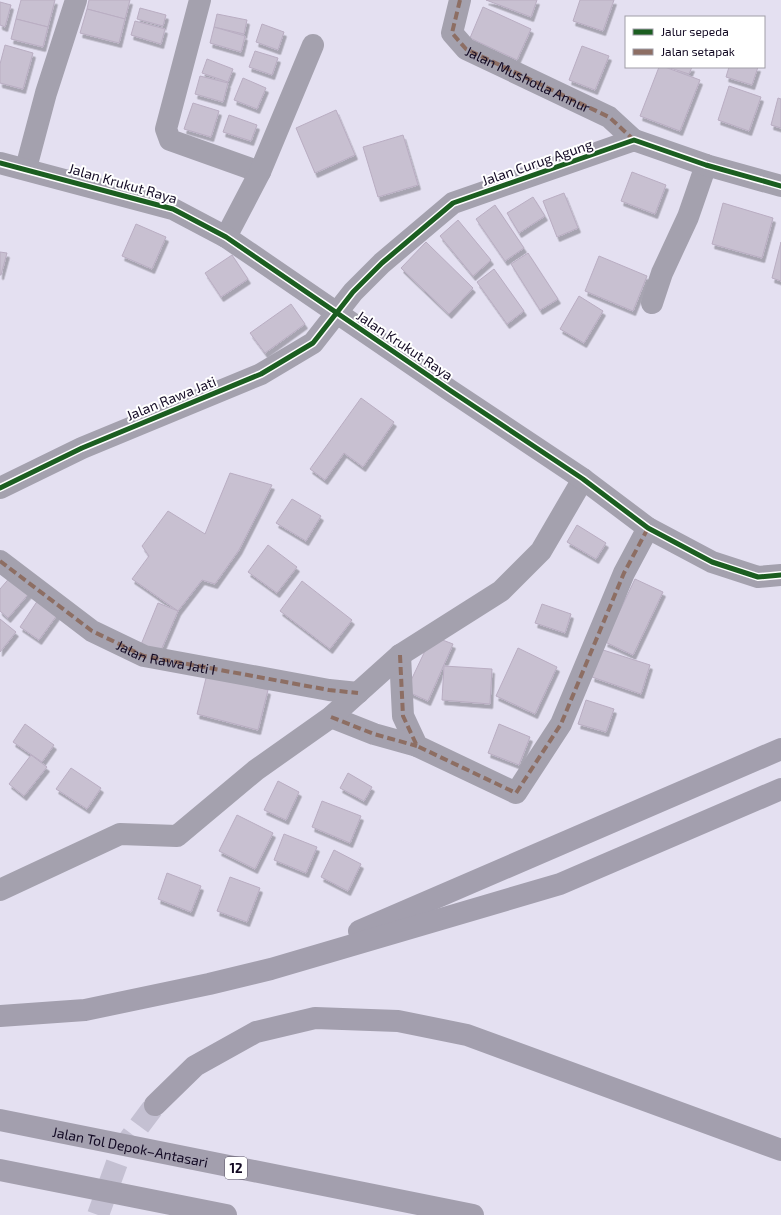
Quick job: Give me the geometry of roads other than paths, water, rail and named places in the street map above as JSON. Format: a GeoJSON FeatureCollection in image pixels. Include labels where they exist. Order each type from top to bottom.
{"type":"FeatureCollection","features":[{"type":"Feature","properties":{"kind":"highway"},"geometry":{"type":"LineString","coordinates":[[271,969],[781,749]]}},
{"type":"Feature","properties":{"kind":"highway"},"geometry":{"type":"LineString","coordinates":[[0,1016],[85,1010],[209,984],[271,969],[560,884],[781,788]]}},
{"type":"Feature","properties":{"kind":"highway"},"geometry":{"type":"LineString","coordinates":[[155,1105],[195,1066],[256,1032],[315,1018],[398,1021],[467,1035],[781,1150]]}},
{"type":"Feature","properties":{"kind":"highway","name":"Jalan Tol Depok–Antasari"},"geometry":{"type":"LineString","coordinates":[[0,1120],[473,1215]]}},
{"type":"Feature","properties":{"kind":"highway"},"geometry":{"type":"LineString","coordinates":[[0,1170],[226,1215]]}},
{"type":"Feature","properties":{"kind":"street"},"geometry":{"type":"LineString","coordinates":[[28,159],[42,108],[76,0]]}},
{"type":"Feature","properties":{"kind":"street"},"geometry":{"type":"LineString","coordinates":[[200,0],[166,129],[170,140],[260,172]]}},
{"type":"Feature","properties":{"kind":"street","name":"Jalan Musholla Annur"},"geometry":{"type":"LineString","coordinates":[[458,1],[452,32],[466,49],[609,117],[634,140]]}},
{"type":"Feature","properties":{"kind":"street"},"geometry":{"type":"LineString","coordinates":[[229,231],[260,172],[313,45]]}},
{"type":"Feature","properties":{"kind":"street"},"geometry":{"type":"LineString","coordinates":[[634,140],[706,165],[781,186]]}},
{"type":"Feature","properties":{"kind":"street","name":"Jalan Curug Agung"},"geometry":{"type":"LineString","coordinates":[[338,313],[353,292],[382,263],[453,203],[634,140]]}},
{"type":"Feature","properties":{"kind":"street","name":"Jalan Krukut Raya"},"geometry":{"type":"LineString","coordinates":[[0,163],[28,159],[173,209],[229,231],[338,313],[583,478],[648,528],[712,562],[758,577],[781,575]]}},
{"type":"Feature","properties":{"kind":"street"},"geometry":{"type":"LineString","coordinates":[[652,303],[662,273],[688,216],[706,165]]}},
{"type":"Feature","properties":{"kind":"street","name":"Jalan Rawa Jati"},"geometry":{"type":"LineString","coordinates":[[0,488],[82,448],[262,374],[313,343],[338,313]]}},
{"type":"Feature","properties":{"kind":"street"},"geometry":{"type":"LineString","coordinates":[[0,890],[120,834],[177,836],[256,770],[331,717],[400,655],[501,591],[540,551],[583,478]]}},
{"type":"Feature","properties":{"kind":"street"},"geometry":{"type":"LineString","coordinates":[[331,717],[374,734],[417,746],[516,793],[561,724],[624,573],[648,528]]}},
{"type":"Feature","properties":{"kind":"street","name":"Jalan Rawa Jati I"},"geometry":{"type":"LineString","coordinates":[[0,561],[92,631],[144,656],[329,690],[358,693]]}},
{"type":"Feature","properties":{"kind":"street"},"geometry":{"type":"LineString","coordinates":[[400,655],[403,716],[417,746]]}},
{"type":"Feature","properties":{"kind":"tunnel"},"geometry":{"type":"LineString","coordinates":[[98,1215],[122,1149],[155,1105]]}}]}
